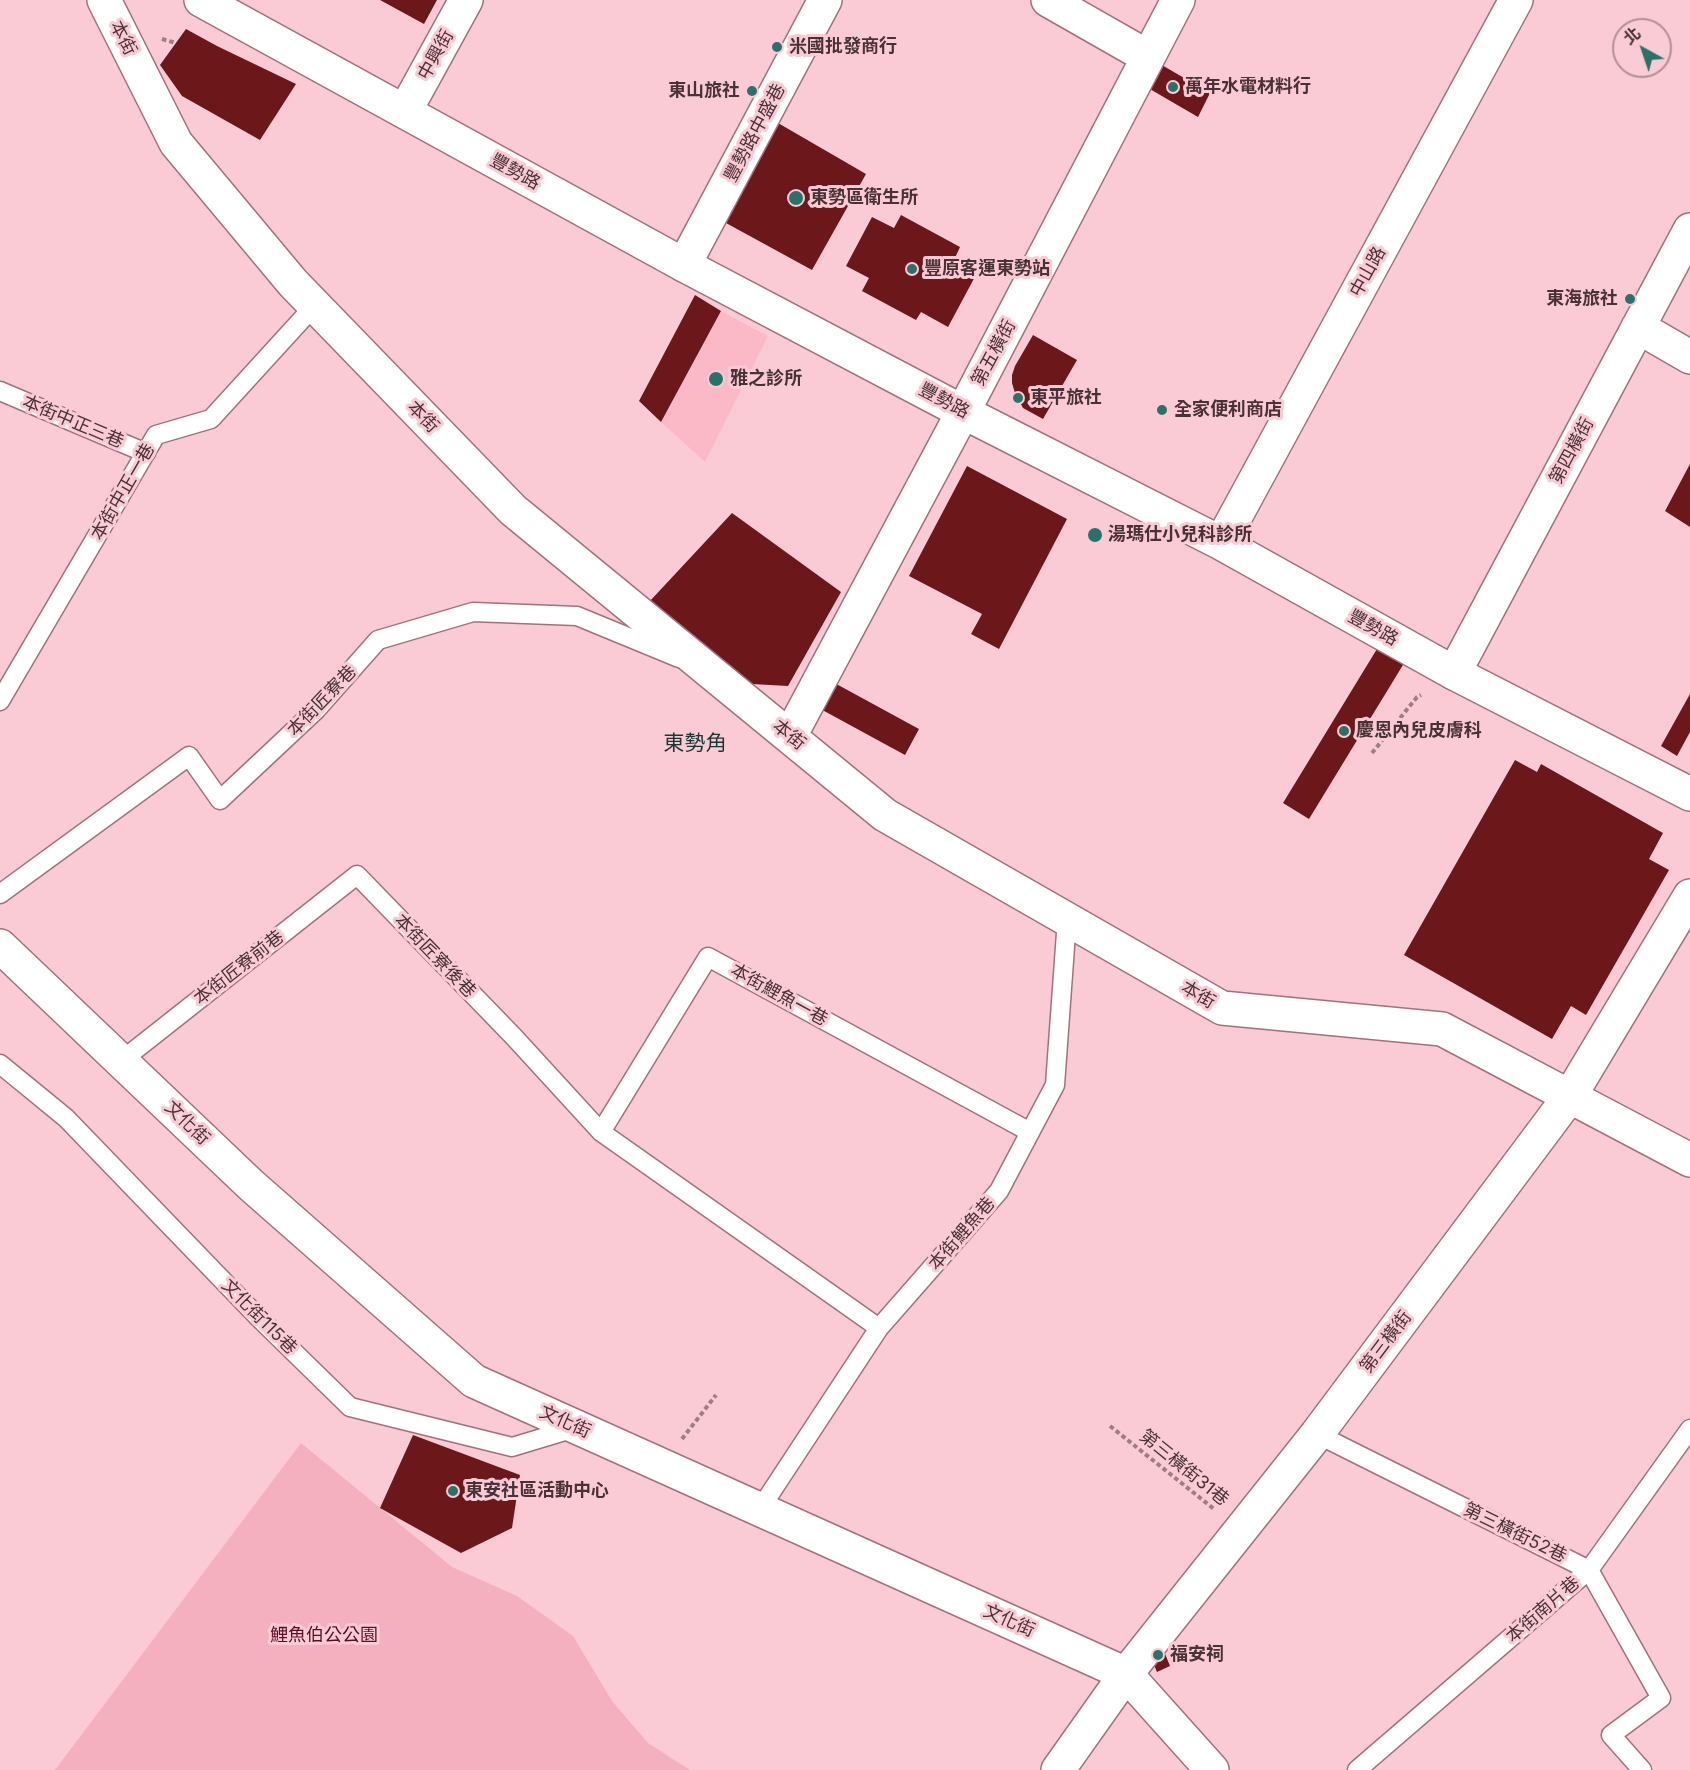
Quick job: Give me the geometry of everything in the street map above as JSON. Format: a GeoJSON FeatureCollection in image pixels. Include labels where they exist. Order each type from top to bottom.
{"type":"FeatureCollection","features":[{"type":"Feature","properties":{"kind":"street","name":"本街"},"geometry":{"type":"LineString","coordinates":[[104,0],[176,143],[293,283],[513,510],[885,815],[1221,1008],[1442,1029],[1690,1160]]}},
{"type":"Feature","properties":{"kind":"street","name":"豐勢路"},"geometry":{"type":"LineString","coordinates":[[201,0],[684,266],[963,412],[1221,543],[1454,673],[1690,794]]}},
{"type":"Feature","properties":{"kind":"street","name":"中興街"},"geometry":{"type":"LineString","coordinates":[[405,111],[466,0]]}},
{"type":"Feature","properties":{"kind":"street","name":"豐勢路中盛巷"},"geometry":{"type":"LineString","coordinates":[[684,266],[825,0]]}},
{"type":"Feature","properties":{"kind":"street"},"geometry":{"type":"LineString","coordinates":[[1048,0],[1148,57]]}},
{"type":"Feature","properties":{"kind":"street","name":"第五橫街"},"geometry":{"type":"LineString","coordinates":[[790,736],[963,412],[1178,0]]}},
{"type":"Feature","properties":{"kind":"street","name":"中山路"},"geometry":{"type":"LineString","coordinates":[[1221,543],[1516,0]]}},
{"type":"Feature","properties":{"kind":"street","name":"第四橫街"},"geometry":{"type":"LineString","coordinates":[[1454,673],[1690,230]]}},
{"type":"Feature","properties":{"kind":"street"},"geometry":{"type":"LineString","coordinates":[[1638,327],[1690,357]]}},
{"type":"Feature","properties":{"kind":"street","name":"第三橫街"},"geometry":{"type":"LineString","coordinates":[[1058,1770],[1126,1674],[1317,1434],[1570,1096],[1690,897]]}},
{"type":"Feature","properties":{"kind":"street","name":"文化街"},"geometry":{"type":"LineString","coordinates":[[0,946],[251,1185],[474,1381],[1126,1674],[1212,1770]]}},
{"type":"Feature","properties":{"kind":"lane","name":"本街中正一巷"},"geometry":{"type":"LineString","coordinates":[[0,701],[156,435],[211,419],[315,305]]}},
{"type":"Feature","properties":{"kind":"lane","name":"本街中正三巷"},"geometry":{"type":"LineString","coordinates":[[0,391],[146,453]]}},
{"type":"Feature","properties":{"kind":"lane","name":"本街匠寮巷"},"geometry":{"type":"LineString","coordinates":[[0,894],[189,756],[220,800],[316,710],[378,640],[473,612],[577,616],[710,671]]}},
{"type":"Feature","properties":{"kind":"lane","name":"本街匠寮後巷"},"geometry":{"type":"LineString","coordinates":[[357,875],[514,1037],[601,1132]]}},
{"type":"Feature","properties":{"kind":"lane","name":"本街匠寮前巷"},"geometry":{"type":"LineString","coordinates":[[121,1061],[357,875]]}},
{"type":"Feature","properties":{"kind":"lane","name":"本街鯉魚巷"},"geometry":{"type":"LineString","coordinates":[[760,1509],[879,1328],[999,1191],[1055,1084],[1067,919]]}},
{"type":"Feature","properties":{"kind":"lane","name":"本街鯉魚一巷"},"geometry":{"type":"LineString","coordinates":[[601,1132],[708,957],[1030,1132]]}},
{"type":"Feature","properties":{"kind":"lane","name":"文化街115巷"},"geometry":{"type":"LineString","coordinates":[[0,1064],[66,1118],[249,1309],[350,1407],[512,1447],[577,1427]]}},
{"type":"Feature","properties":{"kind":"lane"},"geometry":{"type":"LineString","coordinates":[[601,1132],[879,1328]]}},
{"type":"Feature","properties":{"kind":"lane","name":"第三橫街52巷"},"geometry":{"type":"LineString","coordinates":[[1317,1434],[1589,1570],[1690,1429]]}},
{"type":"Feature","properties":{"kind":"lane","name":"本街南片巷"},"geometry":{"type":"LineString","coordinates":[[1357,1770],[1589,1570],[1661,1698],[1611,1735],[1642,1770]]}},
{"type":"Feature","properties":{"kind":"path"},"geometry":{"type":"LineString","coordinates":[[1372,753],[1417,697],[1454,673]]}},
{"type":"Feature","properties":{"kind":"path"},"geometry":{"type":"LineString","coordinates":[[662,1466],[716,1395]]}},
{"type":"Feature","properties":{"kind":"path","name":"第三橫街31巷"},"geometry":{"type":"LineString","coordinates":[[1110,1426],[1241,1530]]}},
{"type":"Feature","properties":{"kind":"shaded area","name":"雅之診所"},"geometry":{"type":"Polygon","coordinates":[[[721,311],[768,336],[705,462],[661,422],[721,311]]]}},
{"type":"Feature","properties":{"kind":"green space","name":"鯉魚伯公公園"},"geometry":{"type":"Polygon","coordinates":[[[301,1443],[452,1567],[517,1596],[573,1636],[612,1701],[648,1743],[690,1770],[55,1770],[301,1443]]]}},
{"type":"Feature","properties":{"kind":"building"},"geometry":{"type":"Polygon","coordinates":[[[380,0],[437,0],[424,24],[380,0]]]}},
{"type":"Feature","properties":{"kind":"building"},"geometry":{"type":"Polygon","coordinates":[[[186,29],[296,84],[260,140],[182,96],[160,65],[186,29]]]}},
{"type":"Feature","properties":{"kind":"building","name":"萬年水電材料行"},"geometry":{"type":"Polygon","coordinates":[[[1148,57],[1210,93],[1198,117],[1136,81],[1148,57]]]}},
{"type":"Feature","properties":{"kind":"building","name":"東勢區衛生所"},"geometry":{"type":"Polygon","coordinates":[[[778,123],[866,174],[812,270],[726,223],[778,123]]]}},
{"type":"Feature","properties":{"kind":"building","name":"豐原客運東勢站"},"geometry":{"type":"Polygon","coordinates":[[[901,215],[960,247],[954,260],[977,273],[948,327],[921,312],[916,320],[862,291],[869,278],[846,266],[872,217],[894,228],[901,215]]]}},
{"type":"Feature","properties":{"kind":"building"},"geometry":{"type":"Polygon","coordinates":[[[695,295],[721,311],[661,422],[639,401],[695,295]]]}},
{"type":"Feature","properties":{"kind":"building"},"geometry":{"type":"Polygon","coordinates":[[[1033,335],[1077,360],[1043,419],[1023,408],[1012,383],[1015,366],[1033,335]]]}},
{"type":"Feature","properties":{"kind":"building"},"geometry":{"type":"Polygon","coordinates":[[[1690,464],[1690,527],[1665,511],[1690,464]]]}},
{"type":"Feature","properties":{"kind":"building"},"geometry":{"type":"Polygon","coordinates":[[[967,466],[1067,519],[999,649],[971,634],[982,614],[909,576],[967,466]]]}},
{"type":"Feature","properties":{"kind":"building"},"geometry":{"type":"Polygon","coordinates":[[[732,513],[841,592],[788,686],[752,684],[650,601],[732,513]]]}},
{"type":"Feature","properties":{"kind":"building","name":"慶恩內兒皮膚科"},"geometry":{"type":"Polygon","coordinates":[[[1380,644],[1406,660],[1309,819],[1283,803],[1380,644]]]}},
{"type":"Feature","properties":{"kind":"building"},"geometry":{"type":"Polygon","coordinates":[[[829,680],[919,729],[905,755],[815,706],[829,680]]]}},
{"type":"Feature","properties":{"kind":"building"},"geometry":{"type":"Polygon","coordinates":[[[1690,694],[1690,732],[1677,756],[1661,746],[1690,694]]]}},
{"type":"Feature","properties":{"kind":"building"},"geometry":{"type":"Polygon","coordinates":[[[1515,760],[1537,772],[1541,764],[1663,833],[1649,859],[1669,870],[1586,1015],[1571,1006],[1552,1039],[1404,955],[1515,760]]]}},
{"type":"Feature","properties":{"kind":"building","name":"東安社區活動中心"},"geometry":{"type":"Polygon","coordinates":[[[413,1435],[520,1475],[512,1528],[461,1553],[380,1508],[413,1435]]]}},
{"type":"Feature","properties":{"kind":"building","name":"福安祠"},"geometry":{"type":"Polygon","coordinates":[[[1159,1639],[1170,1666],[1157,1672],[1145,1644],[1159,1639]]]}},
{"type":"Feature","properties":{"kind":"place","name":"米國批發商行"},"geometry":{"type":"Point","coordinates":[777,47]}},
{"type":"Feature","properties":{"kind":"place","name":"萬年水電材料行"},"geometry":{"type":"Point","coordinates":[1173,87]}},
{"type":"Feature","properties":{"kind":"place","name":"東山旅社"},"geometry":{"type":"Point","coordinates":[752,91]}},
{"type":"Feature","properties":{"kind":"place","name":"東勢區衛生所"},"geometry":{"type":"Point","coordinates":[796,198]}},
{"type":"Feature","properties":{"kind":"place","name":"豐原客運東勢站"},"geometry":{"type":"Point","coordinates":[912,269]}},
{"type":"Feature","properties":{"kind":"place","name":"東海旅社"},"geometry":{"type":"Point","coordinates":[1630,299]}},
{"type":"Feature","properties":{"kind":"place","name":"雅之診所"},"geometry":{"type":"Point","coordinates":[716,379]}},
{"type":"Feature","properties":{"kind":"place","name":"東平旅社"},"geometry":{"type":"Point","coordinates":[1018,398]}},
{"type":"Feature","properties":{"kind":"place","name":"全家便利商店"},"geometry":{"type":"Point","coordinates":[1162,410]}},
{"type":"Feature","properties":{"kind":"place","name":"湯瑪仕小兒科診所"},"geometry":{"type":"Point","coordinates":[1095,535]}},
{"type":"Feature","properties":{"kind":"place","name":"慶恩內兒皮膚科"},"geometry":{"type":"Point","coordinates":[1344,731]}},
{"type":"Feature","properties":{"kind":"place","name":"東安社區活動中心"},"geometry":{"type":"Point","coordinates":[453,1491]}},
{"type":"Feature","properties":{"kind":"place","name":"福安祠"},"geometry":{"type":"Point","coordinates":[1158,1655]}},
{"type":"Feature","properties":{"kind":"district","name":"東勢角"},"geometry":{"type":"Point","coordinates":[695,744]}}]}
